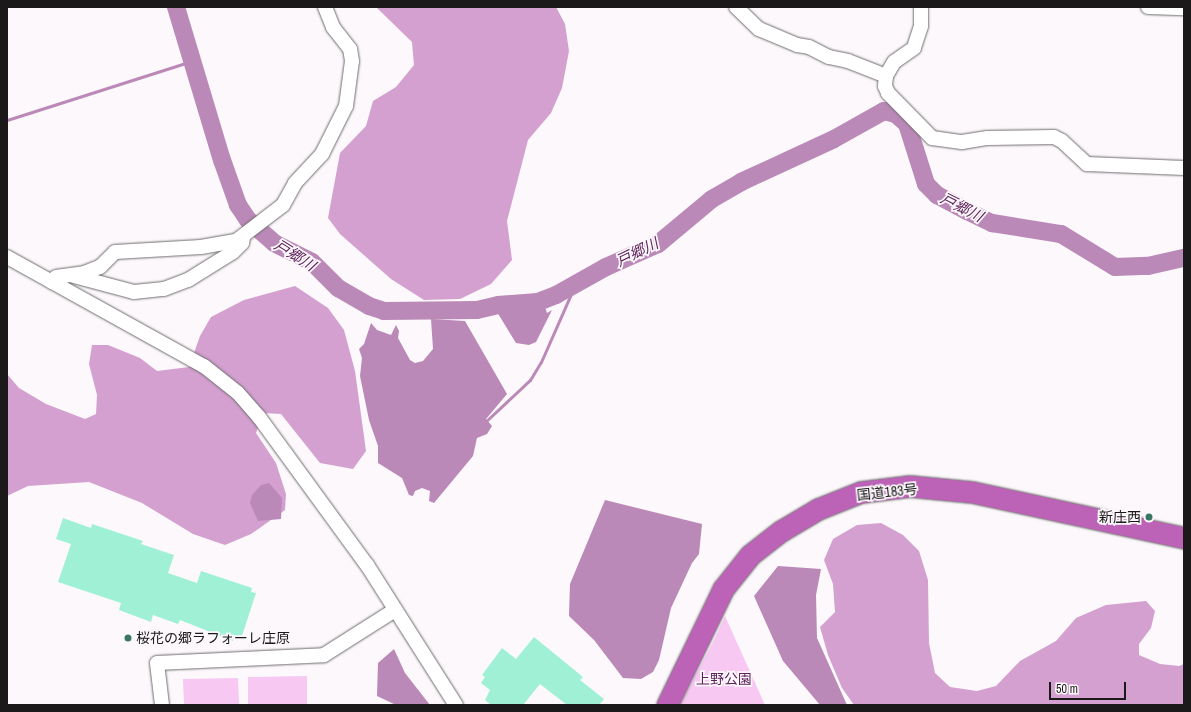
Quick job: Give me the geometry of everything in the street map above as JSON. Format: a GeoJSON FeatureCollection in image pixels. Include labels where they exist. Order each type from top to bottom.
{"type":"FeatureCollection","features":[{"type":"Feature","properties":{"kind":"highway","name":"国道183号"},"geometry":{"type":"LineString","coordinates":[[667,705],[723,590],[750,555],[781,531],[818,508],[860,492],[910,486],[972,492],[1184,538]]}},
{"type":"Feature","properties":{"kind":"street"},"geometry":{"type":"LineString","coordinates":[[52,282],[56,277],[100,267],[115,252],[224,245],[251,231],[283,205],[295,183],[322,154],[346,106],[352,61],[350,49],[333,27],[325,7]]}},
{"type":"Feature","properties":{"kind":"street"},"geometry":{"type":"LineString","coordinates":[[736,7],[759,29],[829,57],[848,61],[886,76]]}},
{"type":"Feature","properties":{"kind":"street"},"geometry":{"type":"LineString","coordinates":[[921,7],[921,26],[914,48],[894,62],[886,76],[885,86],[888,93],[932,138],[938,141],[962,142],[988,138],[1054,137],[1062,141],[1087,164],[1184,168]]}},
{"type":"Feature","properties":{"kind":"street"},"geometry":{"type":"LineString","coordinates":[[1148,7],[1184,8]]}},
{"type":"Feature","properties":{"kind":"street"},"geometry":{"type":"LineString","coordinates":[[70,275],[134,292],[164,289],[188,280],[233,252],[251,231]]}},
{"type":"Feature","properties":{"kind":"street"},"geometry":{"type":"LineString","coordinates":[[7,257],[204,366],[238,393],[259,417],[367,565],[456,705]]}},
{"type":"Feature","properties":{"kind":"street"},"geometry":{"type":"LineString","coordinates":[[162,705],[157,663],[315,657],[333,651],[395,610]]}},
{"type":"Feature","properties":{"kind":"green space","name":"上野公園"},"geometry":{"type":"Polygon","coordinates":[[[725,616],[765,705],[680,705],[713,642],[725,616]]]}},
{"type":"Feature","properties":{"kind":"green space"},"geometry":{"type":"Polygon","coordinates":[[[307,676],[307,705],[248,705],[248,677],[307,676]]]}},
{"type":"Feature","properties":{"kind":"green space"},"geometry":{"type":"Polygon","coordinates":[[[238,678],[239,705],[184,705],[183,679],[238,678]]]}},
{"type":"Feature","properties":{"kind":"shaded area"},"geometry":{"type":"Polygon","coordinates":[[[376,7],[556,7],[565,24],[569,51],[562,88],[551,113],[528,140],[507,221],[512,260],[491,284],[460,299],[424,300],[391,279],[340,234],[328,218],[340,153],[366,126],[373,101],[396,87],[414,65],[412,42],[376,7]]]}},
{"type":"Feature","properties":{"kind":"shaded area"},"geometry":{"type":"Polygon","coordinates":[[[295,286],[328,308],[344,330],[355,371],[366,451],[353,469],[320,463],[281,414],[263,413],[256,433],[276,463],[286,494],[285,510],[251,534],[225,545],[193,534],[142,503],[89,482],[28,486],[7,496],[7,374],[19,388],[46,404],[85,419],[96,414],[97,395],[89,364],[92,345],[108,345],[140,358],[157,371],[189,367],[200,336],[211,317],[244,300],[295,286]]]}},
{"type":"Feature","properties":{"kind":"shaded area"},"geometry":{"type":"Polygon","coordinates":[[[550,304],[545,307],[547,313],[552,310],[536,342],[529,345],[516,343],[497,312],[532,309],[550,304]]]}},
{"type":"Feature","properties":{"kind":"shaded area"},"geometry":{"type":"Polygon","coordinates":[[[431,319],[465,321],[507,394],[486,419],[492,426],[487,434],[477,438],[473,456],[434,503],[429,501],[430,491],[422,488],[415,491],[413,496],[409,495],[402,478],[378,463],[378,446],[369,420],[360,376],[362,358],[359,349],[364,344],[371,323],[377,330],[391,335],[396,325],[399,331],[398,338],[410,360],[415,363],[423,361],[433,349],[431,319]]]}},
{"type":"Feature","properties":{"kind":"shaded area"},"geometry":{"type":"Polygon","coordinates":[[[269,483],[282,498],[281,519],[258,521],[250,503],[252,495],[261,485],[269,483]]]}},
{"type":"Feature","properties":{"kind":"shaded area"},"geometry":{"type":"Polygon","coordinates":[[[605,500],[702,524],[699,554],[692,563],[671,608],[659,660],[653,672],[641,679],[623,678],[594,640],[569,616],[570,584],[605,500]]]}},
{"type":"Feature","properties":{"kind":"shaded area"},"geometry":{"type":"Polygon","coordinates":[[[881,523],[903,535],[919,551],[928,580],[929,643],[935,673],[950,687],[977,691],[996,686],[1020,661],[1056,641],[1076,618],[1106,605],[1146,601],[1155,611],[1151,628],[1139,644],[1139,655],[1160,664],[1179,666],[1184,664],[1184,705],[854,705],[842,688],[828,655],[820,627],[835,612],[833,584],[824,560],[833,539],[857,525],[881,523]]]}},
{"type":"Feature","properties":{"kind":"shaded area"},"geometry":{"type":"Polygon","coordinates":[[[778,566],[821,569],[816,595],[817,638],[847,705],[820,705],[783,661],[754,596],[778,566]]]}},
{"type":"Feature","properties":{"kind":"shaded area"},"geometry":{"type":"Polygon","coordinates":[[[394,649],[405,673],[430,705],[396,705],[377,696],[378,663],[394,649]]]}},
{"type":"Feature","properties":{"kind":"building"},"geometry":{"type":"Polygon","coordinates":[[[63,518],[91,528],[92,524],[143,541],[141,544],[174,555],[168,573],[197,583],[201,571],[252,588],[251,592],[256,593],[241,639],[234,637],[233,641],[180,620],[178,624],[153,615],[151,622],[119,610],[121,603],[58,582],[71,544],[56,539],[63,518]]]}},
{"type":"Feature","properties":{"kind":"building"},"geometry":{"type":"Polygon","coordinates":[[[534,637],[583,677],[580,680],[604,699],[599,705],[567,705],[540,684],[523,705],[491,705],[485,700],[490,690],[481,683],[485,677],[482,675],[502,648],[516,659],[534,637]]]}},
{"type":"Feature","properties":{"kind":"waterway","name":"戸郷川"},"geometry":{"type":"LineString","coordinates":[[176,7],[222,160],[238,205],[248,220],[274,243],[312,262],[338,288],[369,306],[384,311],[477,310],[498,305],[538,302],[556,295],[606,267],[658,244],[712,199],[741,182],[834,139],[884,111],[896,114],[907,124],[926,184],[937,195],[967,211],[992,223],[1061,234],[1115,267],[1148,266],[1184,258]]}},
{"type":"Feature","properties":{"kind":"waterway"},"geometry":{"type":"LineString","coordinates":[[7,120],[192,61]]}},
{"type":"Feature","properties":{"kind":"waterway"},"geometry":{"type":"LineString","coordinates":[[484,423],[530,380],[541,362],[575,285]]}},
{"type":"Feature","properties":{"kind":"place","name":"新庄西"},"geometry":{"type":"Point","coordinates":[1149,517]}},
{"type":"Feature","properties":{"kind":"place","name":"桜花の郷ラフォーレ庄原"},"geometry":{"type":"Point","coordinates":[128,638]}}]}
